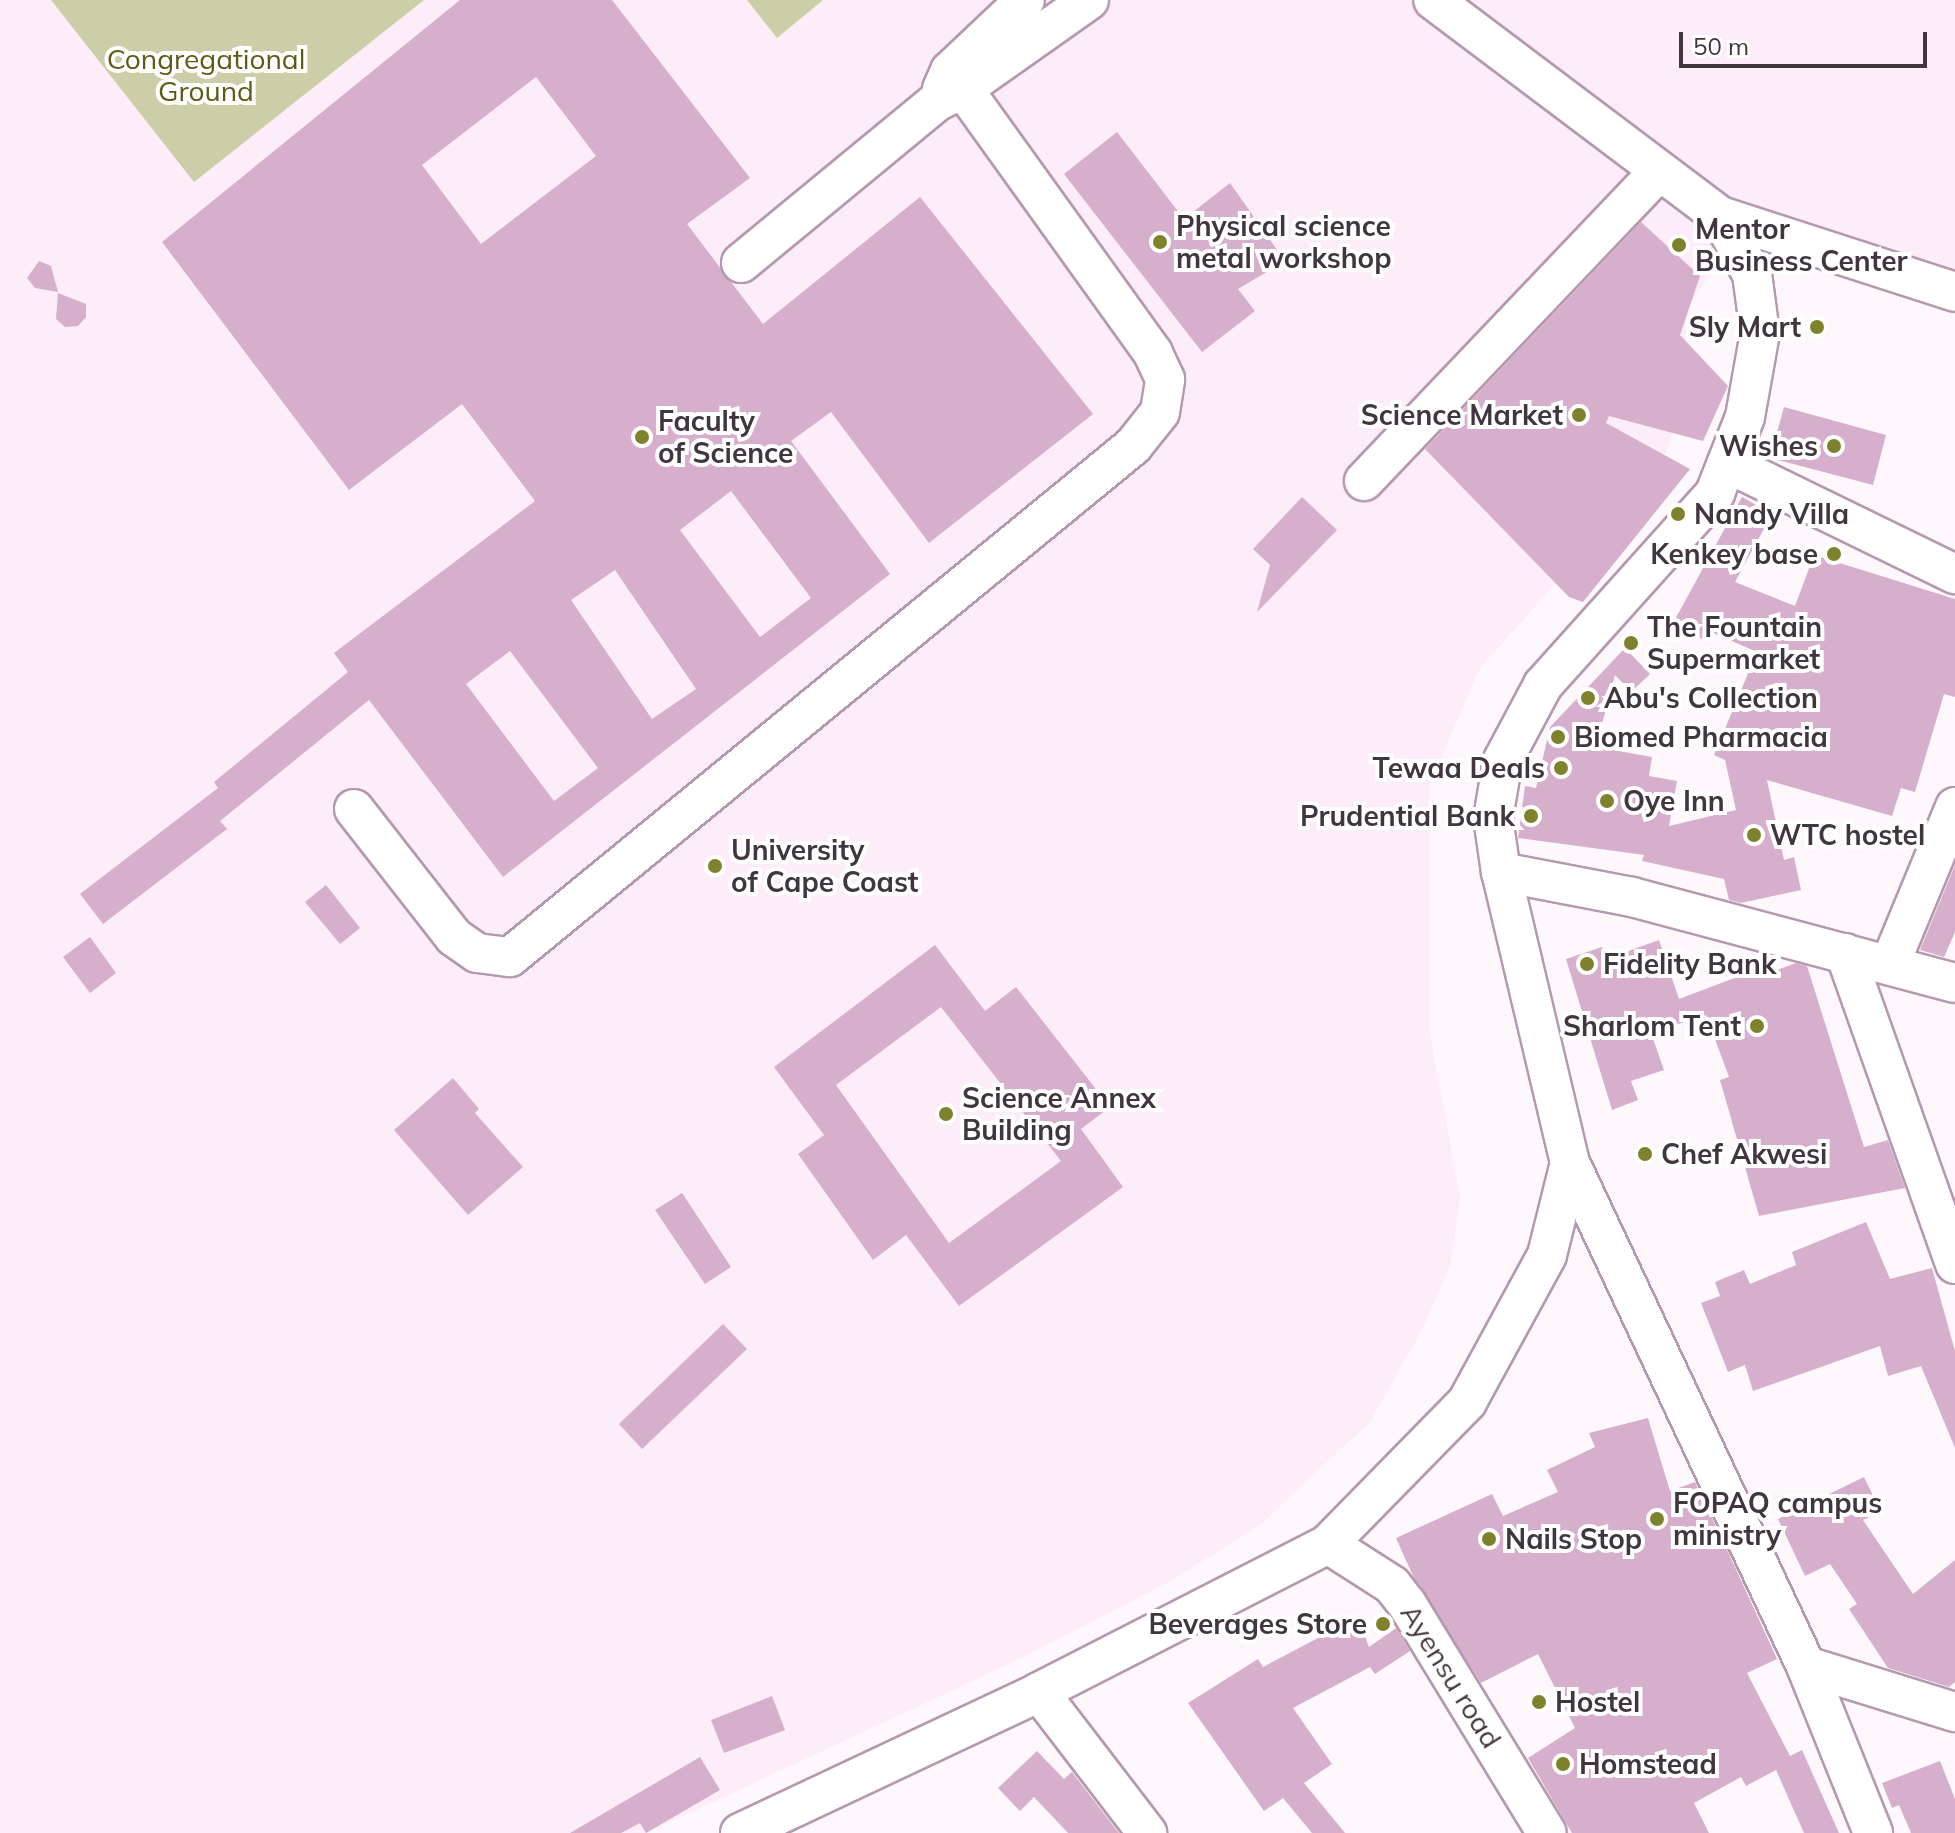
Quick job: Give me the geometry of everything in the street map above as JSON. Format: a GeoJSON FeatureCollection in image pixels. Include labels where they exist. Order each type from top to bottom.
{"type":"FeatureCollection","features":[{"type":"Feature","properties":{"kind":"street"},"geometry":{"type":"LineString","coordinates":[[950,87],[1025,0]]}},
{"type":"Feature","properties":{"kind":"street"},"geometry":{"type":"LineString","coordinates":[[741,263],[950,87],[1089,0]]}},
{"type":"Feature","properties":{"kind":"street"},"geometry":{"type":"LineString","coordinates":[[1433,0],[1720,216],[1955,292]]}},
{"type":"Feature","properties":{"kind":"street"},"geometry":{"type":"LineString","coordinates":[[354,809],[454,937],[477,953],[510,957],[1133,446],[1160,412],[1165,379],[1153,353],[950,87]]}},
{"type":"Feature","properties":{"kind":"street"},"geometry":{"type":"LineString","coordinates":[[1364,481],[1659,171]]}},
{"type":"Feature","properties":{"kind":"street"},"geometry":{"type":"LineString","coordinates":[[1720,216],[1752,274],[1760,333],[1745,417],[1715,493],[1543,685],[1503,760],[1493,818],[1501,872],[1570,1163],[1806,1666],[1873,1833]]}},
{"type":"Feature","properties":{"kind":"street"},"geometry":{"type":"LineString","coordinates":[[1727,463],[1955,574]]}},
{"type":"Feature","properties":{"kind":"street"},"geometry":{"type":"LineString","coordinates":[[1890,964],[1955,807]]}},
{"type":"Feature","properties":{"kind":"street"},"geometry":{"type":"LineString","coordinates":[[1501,872],[1632,897],[1955,983]]}},
{"type":"Feature","properties":{"kind":"street"},"geometry":{"type":"LineString","coordinates":[[1845,953],[1955,1264]]}},
{"type":"Feature","properties":{"kind":"street"},"geometry":{"type":"LineString","coordinates":[[740,1833],[1039,1692],[1328,1544],[1467,1402],[1547,1255],[1570,1163]]}},
{"type":"Feature","properties":{"kind":"street","name":"Ayensu road"},"geometry":{"type":"LineString","coordinates":[[1328,1544],[1392,1585],[1407,1604],[1547,1833]]}},
{"type":"Feature","properties":{"kind":"street"},"geometry":{"type":"LineString","coordinates":[[1806,1666],[1955,1712]]}},
{"type":"Feature","properties":{"kind":"street"},"geometry":{"type":"LineString","coordinates":[[1039,1692],[1147,1833]]}},
{"type":"Feature","properties":{"kind":"shaded area","name":"University of Cape Coast"},"geometry":{"type":"Polygon","coordinates":[[[0,0],[1955,0],[1955,290],[1743,224],[1686,311],[1685,400],[1661,466],[1480,668],[1430,784],[1430,1035],[1460,1196],[1451,1264],[1423,1328],[1370,1422],[1259,1526],[1167,1583],[1022,1658],[647,1833],[0,1833],[0,0]]]}},
{"type":"Feature","properties":{"kind":"green space","name":"Congregational Ground"},"geometry":{"type":"Polygon","coordinates":[[[51,0],[424,0],[194,182],[51,0]]]}},
{"type":"Feature","properties":{"kind":"green space"},"geometry":{"type":"Polygon","coordinates":[[[747,0],[823,0],[777,38],[747,0]]]}},
{"type":"Feature","properties":{"kind":"building","name":"Faculty of Science"},"geometry":{"type":"Polygon","coordinates":[[[460,0],[612,0],[750,178],[687,224],[763,324],[920,197],[1093,414],[929,543],[831,412],[791,441],[890,574],[503,877],[369,700],[220,821],[227,829],[103,924],[80,894],[218,788],[214,782],[348,672],[334,653],[535,501],[462,404],[349,490],[162,242],[460,0]],[[536,77],[422,165],[481,244],[596,156],[536,77]],[[731,491],[680,530],[760,637],[811,598],[731,491]],[[615,570],[571,600],[652,719],[696,689],[615,570]],[[510,651],[466,684],[554,801],[598,768],[510,651]]]}},
{"type":"Feature","properties":{"kind":"building","name":"Physical science metal workshop"},"geometry":{"type":"Polygon","coordinates":[[[1117,132],[1184,219],[1230,183],[1285,261],[1238,289],[1255,311],[1202,352],[1064,174],[1117,132]]]}},
{"type":"Feature","properties":{"kind":"building","name":"Science Market"},"geometry":{"type":"Polygon","coordinates":[[[1641,222],[1700,276],[1680,335],[1728,386],[1703,441],[1609,416],[1606,423],[1690,469],[1583,602],[1569,597],[1425,449],[1641,222]]]}},
{"type":"Feature","properties":{"kind":"building"},"geometry":{"type":"Polygon","coordinates":[[[39,261],[51,266],[58,292],[35,288],[27,278],[39,261]]]}},
{"type":"Feature","properties":{"kind":"building"},"geometry":{"type":"Polygon","coordinates":[[[58,293],[86,304],[86,317],[78,326],[65,327],[56,319],[58,293]]]}},
{"type":"Feature","properties":{"kind":"building"},"geometry":{"type":"Polygon","coordinates":[[[1784,407],[1886,435],[1873,485],[1770,458],[1784,407]]]}},
{"type":"Feature","properties":{"kind":"building"},"geometry":{"type":"Polygon","coordinates":[[[1302,497],[1337,530],[1257,612],[1270,565],[1253,549],[1302,497]]]}},
{"type":"Feature","properties":{"kind":"building"},"geometry":{"type":"Polygon","coordinates":[[[1742,497],[1772,514],[1735,582],[1795,606],[1814,555],[1955,599],[1955,697],[1944,694],[1915,792],[1901,788],[1892,816],[1767,780],[1784,860],[1794,857],[1801,890],[1741,903],[1729,900],[1724,879],[1642,861],[1644,855],[1518,838],[1525,786],[1536,788],[1550,727],[1625,648],[1650,674],[1631,692],[1615,675],[1596,747],[1652,757],[1649,776],[1677,781],[1669,826],[1736,810],[1725,760],[1714,755],[1757,652],[1709,631],[1704,640],[1673,623],[1742,497]]]}},
{"type":"Feature","properties":{"kind":"building"},"geometry":{"type":"Polygon","coordinates":[[[1955,865],[1955,932],[1944,957],[1920,950],[1955,865]]]}},
{"type":"Feature","properties":{"kind":"building"},"geometry":{"type":"Polygon","coordinates":[[[326,885],[360,928],[340,944],[305,902],[326,885]]]}},
{"type":"Feature","properties":{"kind":"building"},"geometry":{"type":"Polygon","coordinates":[[[90,937],[116,973],[90,993],[63,957],[90,937]]]}},
{"type":"Feature","properties":{"kind":"building"},"geometry":{"type":"Polygon","coordinates":[[[1659,940],[1679,999],[1769,965],[1771,972],[1796,963],[1807,966],[1864,1147],[1888,1140],[1905,1188],[1759,1216],[1720,1080],[1729,1077],[1706,1015],[1651,1033],[1664,1070],[1631,1081],[1638,1100],[1612,1110],[1566,959],[1602,947],[1606,959],[1659,940]]]}},
{"type":"Feature","properties":{"kind":"building"},"geometry":{"type":"Polygon","coordinates":[[[935,945],[985,1011],[1016,987],[1110,1107],[1081,1129],[1123,1187],[959,1306],[906,1235],[873,1260],[798,1154],[824,1135],[774,1067],[935,945]],[[941,1007],[836,1085],[949,1243],[1061,1161],[941,1007]]]}},
{"type":"Feature","properties":{"kind":"building"},"geometry":{"type":"Polygon","coordinates":[[[453,1078],[479,1109],[475,1113],[523,1167],[468,1215],[394,1130],[453,1078]]]}},
{"type":"Feature","properties":{"kind":"building"},"geometry":{"type":"Polygon","coordinates":[[[682,1193],[731,1267],[705,1284],[655,1210],[682,1193]]]}},
{"type":"Feature","properties":{"kind":"building"},"geometry":{"type":"Polygon","coordinates":[[[1866,1222],[1890,1279],[1932,1268],[1955,1351],[1955,1448],[1921,1366],[1888,1376],[1880,1346],[1753,1391],[1745,1365],[1728,1372],[1701,1303],[1720,1296],[1715,1282],[1744,1270],[1750,1284],[1796,1265],[1792,1252],[1866,1222]]]}},
{"type":"Feature","properties":{"kind":"building"},"geometry":{"type":"Polygon","coordinates":[[[723,1324],[747,1349],[642,1449],[619,1424],[723,1324]]]}},
{"type":"Feature","properties":{"kind":"building"},"geometry":{"type":"Polygon","coordinates":[[[1648,1418],[1670,1491],[1695,1482],[1724,1543],[1777,1659],[1747,1673],[1790,1756],[1802,1750],[1839,1833],[1804,1833],[1776,1770],[1746,1786],[1741,1777],[1694,1803],[1709,1833],[1572,1833],[1528,1758],[1575,1728],[1538,1654],[1481,1683],[1413,1576],[1396,1538],[1492,1494],[1503,1516],[1558,1492],[1547,1470],[1595,1447],[1589,1433],[1648,1418]]]}},
{"type":"Feature","properties":{"kind":"building"},"geometry":{"type":"Polygon","coordinates":[[[1864,1477],[1881,1512],[1863,1520],[1913,1594],[1955,1560],[1955,1682],[1949,1687],[1888,1668],[1849,1609],[1857,1604],[1830,1564],[1805,1576],[1778,1519],[1864,1477]]]}},
{"type":"Feature","properties":{"kind":"building"},"geometry":{"type":"Polygon","coordinates":[[[1358,1617],[1369,1647],[1396,1628],[1410,1651],[1375,1674],[1370,1667],[1293,1708],[1332,1764],[1304,1783],[1345,1833],[1312,1833],[1283,1798],[1264,1811],[1188,1703],[1258,1659],[1263,1667],[1358,1617]]]}},
{"type":"Feature","properties":{"kind":"building"},"geometry":{"type":"Polygon","coordinates":[[[772,1696],[785,1730],[724,1753],[711,1720],[772,1696]]]}},
{"type":"Feature","properties":{"kind":"building"},"geometry":{"type":"Polygon","coordinates":[[[1037,1751],[1064,1779],[1072,1772],[1119,1833],[1068,1833],[1034,1797],[1020,1811],[998,1788],[1037,1751]]]}},
{"type":"Feature","properties":{"kind":"building"},"geometry":{"type":"Polygon","coordinates":[[[700,1757],[720,1790],[646,1833],[640,1823],[621,1833],[570,1833],[700,1757]]]}},
{"type":"Feature","properties":{"kind":"building"},"geometry":{"type":"Polygon","coordinates":[[[1940,1761],[1955,1799],[1955,1833],[1911,1833],[1899,1805],[1892,1808],[1882,1783],[1940,1761]]]}},
{"type":"Feature","properties":{"kind":"place","name":"Physical science metal workshop"},"geometry":{"type":"Point","coordinates":[1160,242]}},
{"type":"Feature","properties":{"kind":"place","name":"Mentor Business Center"},"geometry":{"type":"Point","coordinates":[1679,245]}},
{"type":"Feature","properties":{"kind":"place","name":"Sly Mart"},"geometry":{"type":"Point","coordinates":[1817,327]}},
{"type":"Feature","properties":{"kind":"place","name":"Science Market"},"geometry":{"type":"Point","coordinates":[1579,415]}},
{"type":"Feature","properties":{"kind":"place","name":"Faculty of Science"},"geometry":{"type":"Point","coordinates":[642,437]}},
{"type":"Feature","properties":{"kind":"place","name":"Wishes"},"geometry":{"type":"Point","coordinates":[1834,446]}},
{"type":"Feature","properties":{"kind":"place","name":"Nandy Villa"},"geometry":{"type":"Point","coordinates":[1678,514]}},
{"type":"Feature","properties":{"kind":"place","name":"Kenkey base"},"geometry":{"type":"Point","coordinates":[1834,554]}},
{"type":"Feature","properties":{"kind":"place","name":"The Fountain Supermarket"},"geometry":{"type":"Point","coordinates":[1631,643]}},
{"type":"Feature","properties":{"kind":"place","name":"Abu's Collection"},"geometry":{"type":"Point","coordinates":[1588,698]}},
{"type":"Feature","properties":{"kind":"place","name":"Biomed Pharmacia"},"geometry":{"type":"Point","coordinates":[1558,737]}},
{"type":"Feature","properties":{"kind":"place","name":"Tewaa Deals"},"geometry":{"type":"Point","coordinates":[1561,768]}},
{"type":"Feature","properties":{"kind":"place","name":"Oye Inn"},"geometry":{"type":"Point","coordinates":[1607,801]}},
{"type":"Feature","properties":{"kind":"place","name":"Prudential Bank"},"geometry":{"type":"Point","coordinates":[1531,816]}},
{"type":"Feature","properties":{"kind":"place","name":"WTC hostel"},"geometry":{"type":"Point","coordinates":[1754,835]}},
{"type":"Feature","properties":{"kind":"place","name":"University of Cape Coast"},"geometry":{"type":"Point","coordinates":[715,866]}},
{"type":"Feature","properties":{"kind":"place","name":"Fidelity Bank"},"geometry":{"type":"Point","coordinates":[1587,964]}},
{"type":"Feature","properties":{"kind":"place","name":"Sharlom Tent"},"geometry":{"type":"Point","coordinates":[1757,1026]}},
{"type":"Feature","properties":{"kind":"place","name":"Science Annex Building"},"geometry":{"type":"Point","coordinates":[946,1114]}},
{"type":"Feature","properties":{"kind":"place","name":"Chef Akwesi"},"geometry":{"type":"Point","coordinates":[1645,1154]}},
{"type":"Feature","properties":{"kind":"place","name":"FOPAQ campus ministry"},"geometry":{"type":"Point","coordinates":[1657,1519]}},
{"type":"Feature","properties":{"kind":"place","name":"Nails Stop"},"geometry":{"type":"Point","coordinates":[1489,1539]}},
{"type":"Feature","properties":{"kind":"place","name":"Beverages Store"},"geometry":{"type":"Point","coordinates":[1383,1624]}},
{"type":"Feature","properties":{"kind":"place","name":"Hostel"},"geometry":{"type":"Point","coordinates":[1539,1702]}},
{"type":"Feature","properties":{"kind":"place","name":"Homstead"},"geometry":{"type":"Point","coordinates":[1563,1764]}}]}
